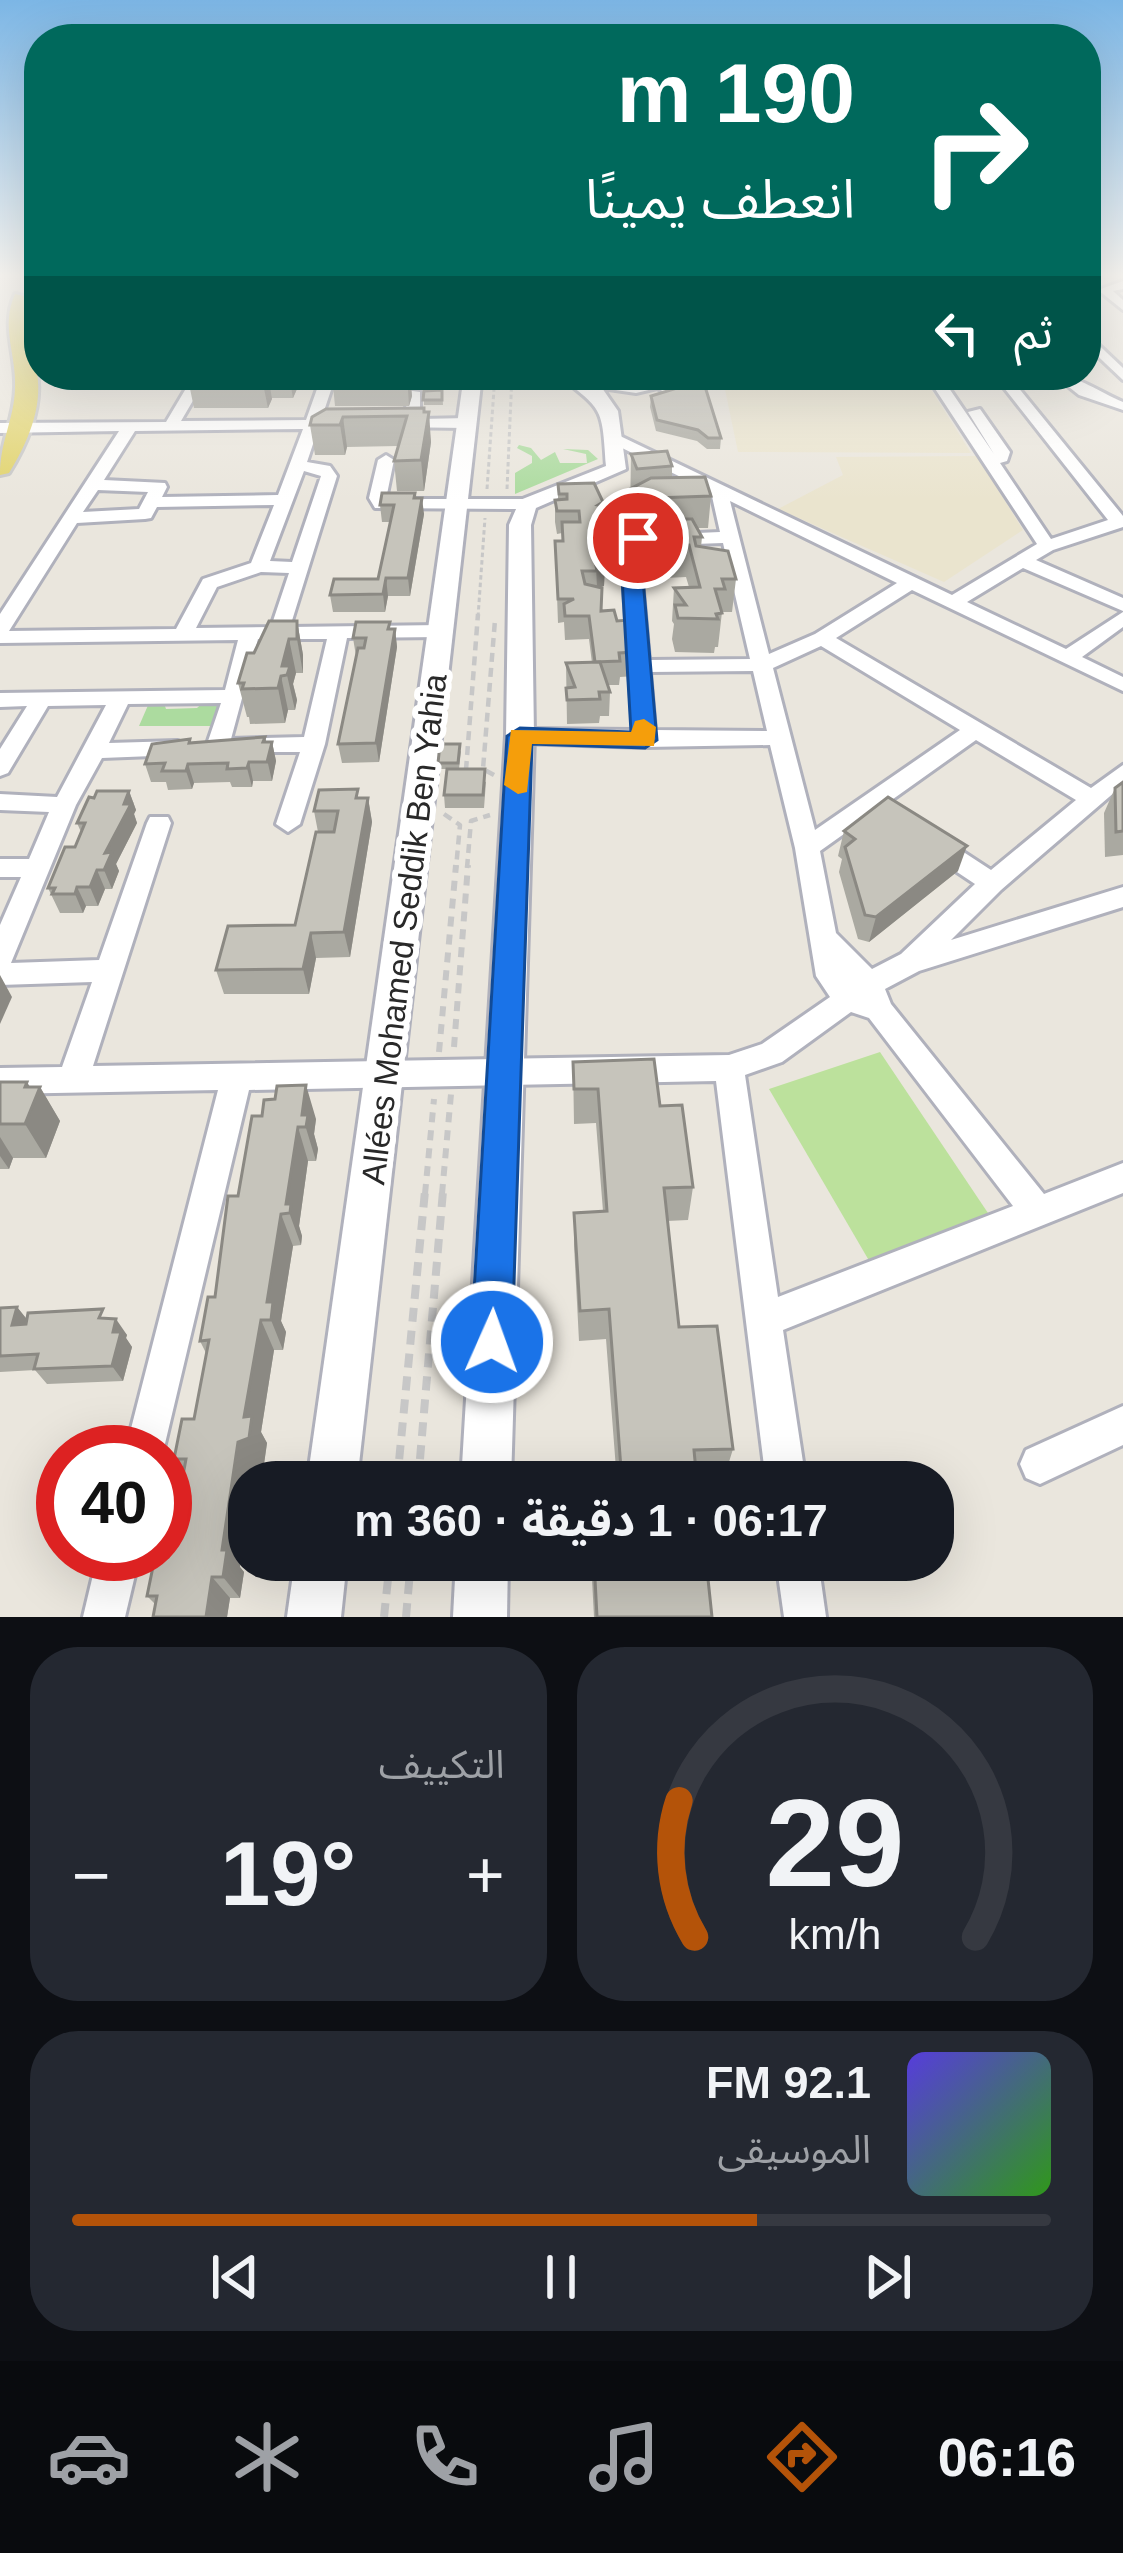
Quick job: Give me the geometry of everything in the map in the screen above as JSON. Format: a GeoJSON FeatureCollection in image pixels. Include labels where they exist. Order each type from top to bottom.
{"type":"FeatureCollection","features":[{"type":"Feature","properties":{"kind":"main road"},"geometry":{"type":"LineString","coordinates":[[17,348],[24,380]]}},
{"type":"Feature","properties":{"kind":"main road"},"geometry":{"type":"LineString","coordinates":[[0,366],[6,425],[0,467]]}},
{"type":"Feature","properties":{"kind":"main road"},"geometry":{"type":"LineString","coordinates":[[6,425],[26,390]]}},
{"type":"Feature","properties":{"kind":"street"},"geometry":{"type":"LineString","coordinates":[[1101,353],[1123,376]]}},
{"type":"Feature","properties":{"kind":"street"},"geometry":{"type":"LineString","coordinates":[[171,425],[192,390]]}},
{"type":"Feature","properties":{"kind":"street"},"geometry":{"type":"LineString","coordinates":[[259,566],[323,390]]}},
{"type":"Feature","properties":{"kind":"street"},"geometry":{"type":"LineString","coordinates":[[384,390],[415,395],[412,424]]}},
{"type":"Feature","properties":{"kind":"street","name":"Allées Mohamed Seddik Ben Yahia"},"geometry":{"type":"LineString","coordinates":[[335,1461],[441,631],[471,503],[467,423],[471,390]]}},
{"type":"Feature","properties":{"kind":"street"},"geometry":{"type":"LineString","coordinates":[[599,390],[610,395],[636,390]]}},
{"type":"Feature","properties":{"kind":"street"},"geometry":{"type":"LineString","coordinates":[[610,395],[618,390]]}},
{"type":"Feature","properties":{"kind":"street"},"geometry":{"type":"LineString","coordinates":[[610,395],[629,390]]}},
{"type":"Feature","properties":{"kind":"street"},"geometry":{"type":"LineString","coordinates":[[942,390],[1047,546]]}},
{"type":"Feature","properties":{"kind":"street"},"geometry":{"type":"LineString","coordinates":[[960,390],[1002,452],[1000,458],[987,461]]}},
{"type":"Feature","properties":{"kind":"street"},"geometry":{"type":"LineString","coordinates":[[951,603],[1047,546],[1120,522],[1013,390]]}},
{"type":"Feature","properties":{"kind":"street"},"geometry":{"type":"LineString","coordinates":[[1081,390],[1122,408]]}},
{"type":"Feature","properties":{"kind":"street"},"geometry":{"type":"LineString","coordinates":[[610,395],[614,453]]}},
{"type":"Feature","properties":{"kind":"street"},"geometry":{"type":"LineString","coordinates":[[372,424],[467,423]]}},
{"type":"Feature","properties":{"kind":"street"},"geometry":{"type":"LineString","coordinates":[[6,425],[352,424]]}},
{"type":"Feature","properties":{"kind":"street"},"geometry":{"type":"LineString","coordinates":[[0,633],[131,425]]}},
{"type":"Feature","properties":{"kind":"street"},"geometry":{"type":"LineString","coordinates":[[386,460],[379,503],[516,504],[614,453],[673,469],[1123,685]]}},
{"type":"Feature","properties":{"kind":"street"},"geometry":{"type":"LineString","coordinates":[[614,453],[673,469]]}},
{"type":"Feature","properties":{"kind":"street"},"geometry":{"type":"LineString","coordinates":[[279,632],[329,476],[324,469],[298,466]]}},
{"type":"Feature","properties":{"kind":"street"},"geometry":{"type":"LineString","coordinates":[[76,518],[142,514],[159,489],[155,484],[95,485]]}},
{"type":"Feature","properties":{"kind":"street"},"geometry":{"type":"LineString","coordinates":[[719,491],[807,848],[830,976],[865,998],[1037,1211]]}},
{"type":"Feature","properties":{"kind":"street"},"geometry":{"type":"LineString","coordinates":[[154,502],[284,500]]}},
{"type":"Feature","properties":{"kind":"street"},"geometry":{"type":"LineString","coordinates":[[486,1461],[520,736],[520,525],[516,504]]}},
{"type":"Feature","properties":{"kind":"street"},"geometry":{"type":"LineString","coordinates":[[1088,531],[1123,545]]}},
{"type":"Feature","properties":{"kind":"street"},"geometry":{"type":"LineString","coordinates":[[645,740],[631,539],[730,537]]}},
{"type":"Feature","properties":{"kind":"street"},"geometry":{"type":"LineString","coordinates":[[1022,561],[1123,605]]}},
{"type":"Feature","properties":{"kind":"street"},"geometry":{"type":"LineString","coordinates":[[183,634],[210,583],[259,566],[297,568]]}},
{"type":"Feature","properties":{"kind":"street"},"geometry":{"type":"LineString","coordinates":[[638,666],[763,665],[822,638],[910,583]]}},
{"type":"Feature","properties":{"kind":"street"},"geometry":{"type":"LineString","coordinates":[[1067,658],[1123,618]]}},
{"type":"Feature","properties":{"kind":"street"},"geometry":{"type":"LineString","coordinates":[[0,633],[441,631]]}},
{"type":"Feature","properties":{"kind":"street"},"geometry":{"type":"LineString","coordinates":[[217,747],[250,633]]}},
{"type":"Feature","properties":{"kind":"street"},"geometry":{"type":"LineString","coordinates":[[288,824],[314,744],[338,633]]}},
{"type":"Feature","properties":{"kind":"street"},"geometry":{"type":"LineString","coordinates":[[822,638],[1092,799]]}},
{"type":"Feature","properties":{"kind":"street"},"geometry":{"type":"LineString","coordinates":[[0,700],[234,696]]}},
{"type":"Feature","properties":{"kind":"street"},"geometry":{"type":"LineString","coordinates":[[0,957],[64,806],[120,698]]}},
{"type":"Feature","properties":{"kind":"street"},"geometry":{"type":"LineString","coordinates":[[0,768],[41,700]]}},
{"type":"Feature","properties":{"kind":"street"},"geometry":{"type":"LineString","coordinates":[[807,848],[888,814],[976,729]]}},
{"type":"Feature","properties":{"kind":"street"},"geometry":{"type":"LineString","coordinates":[[520,736],[781,738]]}},
{"type":"Feature","properties":{"kind":"street"},"geometry":{"type":"LineString","coordinates":[[94,751],[314,744]]}},
{"type":"Feature","properties":{"kind":"street"},"geometry":{"type":"LineString","coordinates":[[0,1081],[729,1068],[772,1053],[865,998],[1123,773]]}},
{"type":"Feature","properties":{"kind":"street"},"geometry":{"type":"LineString","coordinates":[[0,802],[64,806]]}},
{"type":"Feature","properties":{"kind":"street"},"geometry":{"type":"LineString","coordinates":[[888,814],[992,883]]}},
{"type":"Feature","properties":{"kind":"street"},"geometry":{"type":"LineString","coordinates":[[73,1080],[160,823]]}},
{"type":"Feature","properties":{"kind":"street"},"geometry":{"type":"LineString","coordinates":[[0,868],[40,868]]}},
{"type":"Feature","properties":{"kind":"street"},"geometry":{"type":"LineString","coordinates":[[911,962],[1123,897]]}},
{"type":"Feature","properties":{"kind":"street"},"geometry":{"type":"LineString","coordinates":[[0,974],[110,971]]}},
{"type":"Feature","properties":{"kind":"street"},"geometry":{"type":"LineString","coordinates":[[729,1068],[783,1461]]}},
{"type":"Feature","properties":{"kind":"street"},"geometry":{"type":"LineString","coordinates":[[152,1425],[237,1077]]}},
{"type":"Feature","properties":{"kind":"street"},"geometry":{"type":"LineString","coordinates":[[764,1320],[1123,1178]]}},
{"type":"Feature","properties":{"kind":"street"},"geometry":{"type":"LineString","coordinates":[[1040,1464],[1123,1425]]}},
{"type":"Feature","properties":{"kind":"street"},"geometry":{"type":"LineString","coordinates":[[104,1617],[113,1581]]}},
{"type":"Feature","properties":{"kind":"street"},"geometry":{"type":"LineString","coordinates":[[314,1617],[318,1581]]}},
{"type":"Feature","properties":{"kind":"street"},"geometry":{"type":"LineString","coordinates":[[480,1617],[481,1581]]}},
{"type":"Feature","properties":{"kind":"street"},"geometry":{"type":"LineString","coordinates":[[800,1581],[805,1617]]}},
{"type":"Feature","properties":{"kind":"path"},"geometry":{"type":"LineString","coordinates":[[454,775],[466,771],[471,503],[492,390]]}},
{"type":"Feature","properties":{"kind":"path"},"geometry":{"type":"LineString","coordinates":[[512,390],[516,504]]}},
{"type":"Feature","properties":{"kind":"path"},"geometry":{"type":"LineString","coordinates":[[399,1461],[471,821],[491,814],[494,775],[483,770],[495,618]]}},
{"type":"Feature","properties":{"kind":"path"},"geometry":{"type":"LineString","coordinates":[[419,1461],[460,825],[438,810]]}},
{"type":"Feature","properties":{"kind":"path"},"geometry":{"type":"LineString","coordinates":[[384,1617],[388,1581]]}},
{"type":"Feature","properties":{"kind":"path"},"geometry":{"type":"LineString","coordinates":[[406,1617],[409,1581]]}},
{"type":"Feature","properties":{"kind":"shaded area"},"geometry":{"type":"Polygon","coordinates":[[[725,390],[931,390],[971,453],[738,452],[725,390]]]}},
{"type":"Feature","properties":{"kind":"shaded area"},"geometry":{"type":"Polygon","coordinates":[[[977,456],[1023,530],[944,582],[778,509],[843,475],[836,457],[977,456]]]}},
{"type":"Feature","properties":{"kind":"green space"},"geometry":{"type":"Polygon","coordinates":[[[519,445],[531,448],[541,460],[555,452],[560,463],[587,463],[586,454],[563,449],[588,450],[598,459],[515,494],[515,473],[532,463],[532,456],[519,445]]]}},
{"type":"Feature","properties":{"kind":"green space"},"geometry":{"type":"Polygon","coordinates":[[[206,700],[223,700],[214,726],[139,726],[149,703],[164,703],[166,709],[197,708],[206,700]]]}},
{"type":"Feature","properties":{"kind":"green space"},"geometry":{"type":"Polygon","coordinates":[[[880,1052],[992,1219],[871,1264],[769,1089],[880,1052]]]}},
{"type":"Feature","properties":{"kind":"building"},"geometry":{"type":"Polygon","coordinates":[[[442,390],[442,400],[423,400],[424,391],[442,390]]]}},
{"type":"Feature","properties":{"kind":"building"},"geometry":{"type":"Polygon","coordinates":[[[670,390],[706,390],[721,438],[657,420],[651,396],[670,390]]]}},
{"type":"Feature","properties":{"kind":"building"},"geometry":{"type":"Polygon","coordinates":[[[424,408],[429,412],[421,460],[394,461],[407,416],[343,417],[340,425],[310,425],[312,417],[326,409],[424,408]]]}},
{"type":"Feature","properties":{"kind":"building"},"geometry":{"type":"Polygon","coordinates":[[[667,451],[672,466],[637,469],[631,454],[667,451]]]}},
{"type":"Feature","properties":{"kind":"building"},"geometry":{"type":"Polygon","coordinates":[[[705,477],[711,496],[654,498],[632,488],[651,478],[705,477]]]}},
{"type":"Feature","properties":{"kind":"building"},"geometry":{"type":"Polygon","coordinates":[[[594,483],[603,502],[598,505],[624,511],[630,537],[595,543],[605,563],[596,566],[597,571],[582,571],[585,584],[602,588],[601,611],[614,610],[617,621],[629,620],[636,652],[619,653],[620,661],[595,662],[589,616],[565,616],[564,604],[574,599],[558,599],[555,541],[563,541],[562,522],[580,522],[579,511],[557,511],[555,500],[567,499],[567,494],[559,494],[558,484],[594,483]]]}},
{"type":"Feature","properties":{"kind":"building"},"geometry":{"type":"Polygon","coordinates":[[[382,493],[415,493],[414,498],[422,498],[408,578],[386,578],[383,594],[330,595],[334,579],[378,579],[394,505],[380,505],[382,493]]]}},
{"type":"Feature","properties":{"kind":"building"},"geometry":{"type":"Polygon","coordinates":[[[664,519],[692,519],[702,537],[694,537],[696,546],[728,551],[736,579],[722,579],[725,589],[715,589],[722,613],[716,614],[718,619],[678,618],[675,605],[686,605],[674,588],[700,587],[689,545],[667,545],[665,536],[683,536],[681,527],[666,527],[664,519]]]}},
{"type":"Feature","properties":{"kind":"building"},"geometry":{"type":"Polygon","coordinates":[[[269,621],[297,621],[297,639],[289,639],[282,666],[290,666],[287,675],[281,676],[278,688],[242,689],[244,683],[238,683],[247,653],[254,653],[269,621]]]}},
{"type":"Feature","properties":{"kind":"building"},"geometry":{"type":"Polygon","coordinates":[[[356,622],[390,622],[388,629],[395,629],[376,743],[338,744],[358,648],[364,648],[366,638],[353,638],[356,622]]]}},
{"type":"Feature","properties":{"kind":"building"},"geometry":{"type":"Polygon","coordinates":[[[600,662],[610,692],[599,692],[600,699],[567,700],[566,688],[575,687],[566,663],[600,662]]]}},
{"type":"Feature","properties":{"kind":"building"},"geometry":{"type":"Polygon","coordinates":[[[265,737],[263,742],[272,742],[267,762],[249,762],[247,768],[227,769],[228,763],[188,764],[186,771],[162,771],[165,763],[145,764],[152,744],[265,737]]]}},
{"type":"Feature","properties":{"kind":"building"},"geometry":{"type":"Polygon","coordinates":[[[440,744],[460,744],[458,763],[438,763],[440,744]]]}},
{"type":"Feature","properties":{"kind":"building"},"geometry":{"type":"Polygon","coordinates":[[[447,769],[485,769],[483,795],[444,795],[447,769]]]}},
{"type":"Feature","properties":{"kind":"building"},"geometry":{"type":"Polygon","coordinates":[[[1123,782],[1123,831],[1116,832],[1115,788],[1123,782]]]}},
{"type":"Feature","properties":{"kind":"building"},"geometry":{"type":"Polygon","coordinates":[[[358,789],[356,798],[368,798],[344,932],[311,933],[303,969],[216,970],[228,926],[295,925],[316,832],[334,832],[338,811],[314,811],[319,790],[358,789]]]}},
{"type":"Feature","properties":{"kind":"building"},"geometry":{"type":"Polygon","coordinates":[[[97,791],[129,791],[124,804],[131,804],[105,853],[112,852],[90,887],[77,887],[75,894],[52,894],[55,888],[48,888],[65,847],[75,847],[85,823],[77,823],[89,797],[94,798],[97,791]]]}},
{"type":"Feature","properties":{"kind":"building"},"geometry":{"type":"Polygon","coordinates":[[[888,797],[967,846],[876,917],[865,915],[845,847],[855,839],[844,831],[888,797]]]}},
{"type":"Feature","properties":{"kind":"building"},"geometry":{"type":"Polygon","coordinates":[[[654,1059],[660,1106],[682,1105],[693,1187],[664,1188],[679,1327],[717,1326],[733,1449],[694,1450],[695,1461],[620,1461],[609,1309],[580,1311],[574,1213],[607,1211],[598,1089],[574,1089],[573,1062],[654,1059]]]}},
{"type":"Feature","properties":{"kind":"building"},"geometry":{"type":"Polygon","coordinates":[[[0,1082],[40,1087],[25,1124],[0,1124],[0,1082]]]}},
{"type":"Feature","properties":{"kind":"building"},"geometry":{"type":"Polygon","coordinates":[[[306,1085],[302,1115],[308,1115],[306,1127],[298,1127],[286,1204],[291,1204],[290,1213],[281,1214],[267,1302],[273,1302],[271,1320],[261,1320],[244,1417],[252,1416],[249,1438],[238,1442],[235,1461],[228,1461],[223,1577],[212,1577],[206,1617],[153,1617],[157,1596],[147,1596],[150,1581],[192,1581],[192,1425],[181,1425],[182,1419],[194,1419],[209,1340],[200,1341],[208,1297],[215,1297],[228,1196],[238,1196],[252,1116],[262,1116],[264,1100],[275,1099],[277,1086],[306,1085]]]}},
{"type":"Feature","properties":{"kind":"building"},"geometry":{"type":"Polygon","coordinates":[[[17,1307],[12,1325],[26,1324],[28,1313],[103,1309],[99,1318],[116,1319],[113,1332],[121,1332],[112,1366],[34,1369],[38,1354],[0,1356],[0,1308],[17,1307]]]}},
{"type":"Feature","properties":{"kind":"building"},"geometry":{"type":"Polygon","coordinates":[[[595,1581],[708,1581],[712,1617],[597,1617],[595,1581]]]}},
{"type":"Feature","properties":{"kind":"slow traffic"},"geometry":{"type":"LineString","coordinates":[[518,785],[520,736],[645,740],[644,727]]}},
{"type":"Feature","properties":{"kind":"route"},"geometry":{"type":"LineString","coordinates":[[492,1342],[520,736],[645,740],[630,543],[638,538]]}}]}
